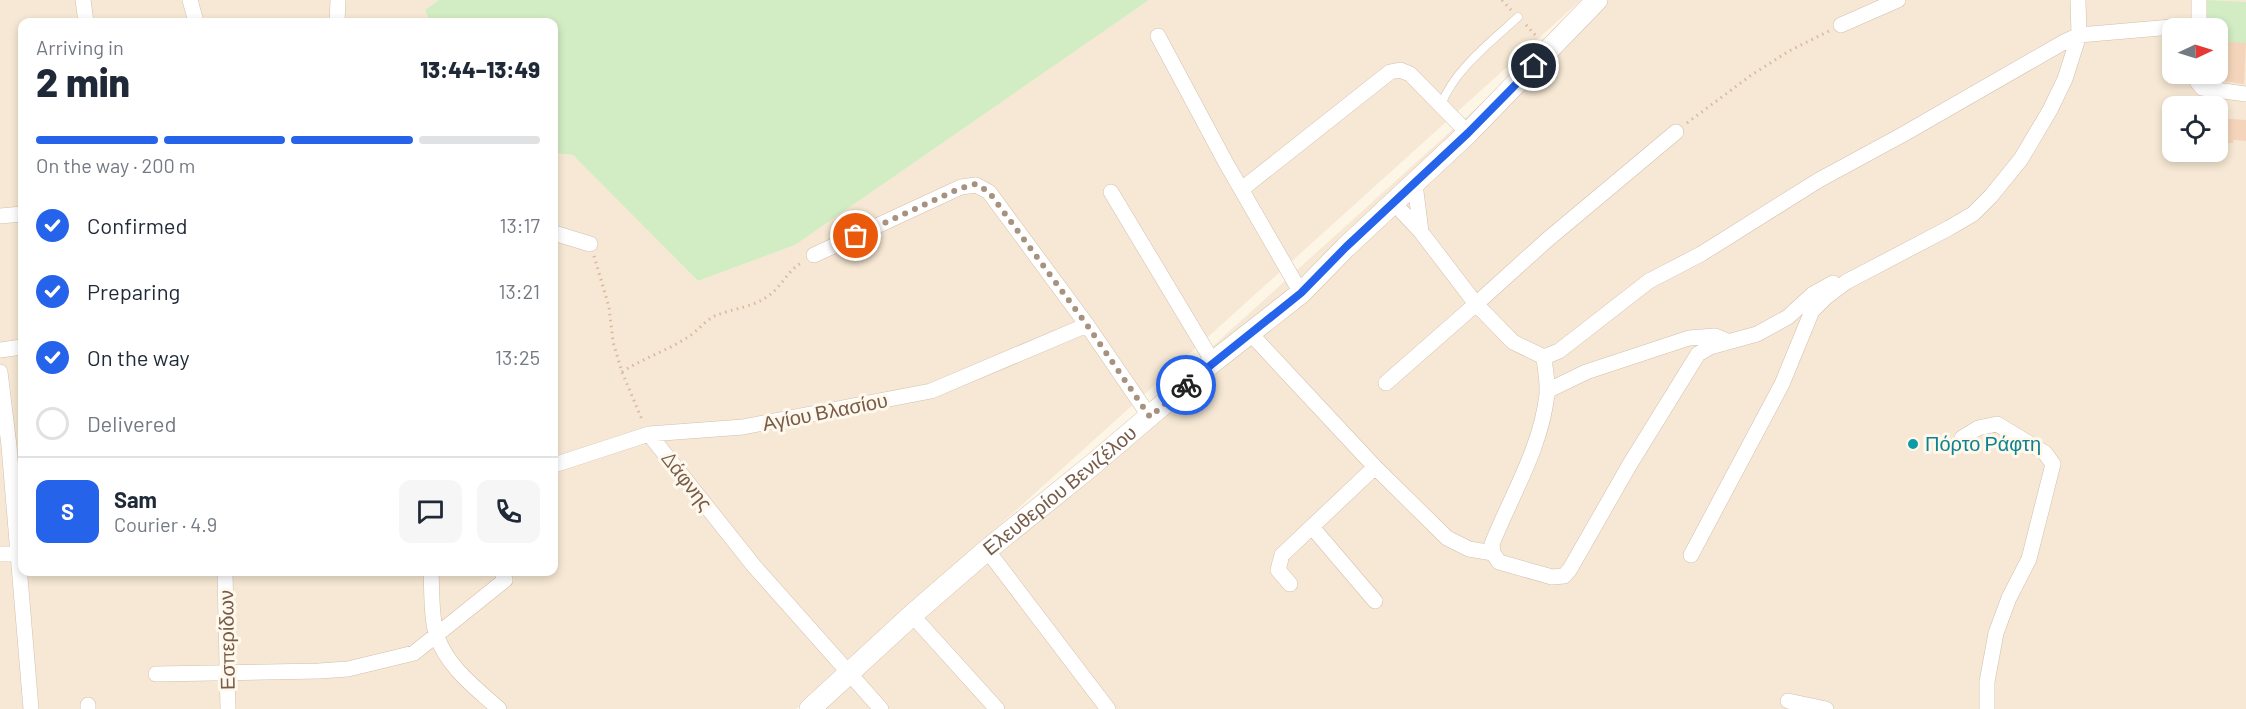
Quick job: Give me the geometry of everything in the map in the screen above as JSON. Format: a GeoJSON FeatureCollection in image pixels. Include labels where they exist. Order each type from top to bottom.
{"type":"FeatureCollection","features":[{"type":"Feature","properties":{"kind":"street"},"geometry":{"type":"LineString","coordinates":[[83,0],[85,18]]}},
{"type":"Feature","properties":{"kind":"street"},"geometry":{"type":"LineString","coordinates":[[190,0],[195,18]]}},
{"type":"Feature","properties":{"kind":"street"},"geometry":{"type":"LineString","coordinates":[[337,18],[338,0]]}},
{"type":"Feature","properties":{"kind":"street","name":"Ελευθερίου Βενιζέλου"},"geometry":{"type":"LineString","coordinates":[[810,709],[987,550],[1301,293],[1346,247],[1468,133],[1597,0]]}},
{"type":"Feature","properties":{"kind":"street"},"geometry":{"type":"LineString","coordinates":[[1841,25],[1898,0]]}},
{"type":"Feature","properties":{"kind":"street"},"geometry":{"type":"LineString","coordinates":[[1691,555],[1782,384],[1812,311],[1846,282],[1974,214],[2021,159],[2065,79],[2079,35],[2078,0]]}},
{"type":"Feature","properties":{"kind":"street"},"geometry":{"type":"LineString","coordinates":[[2199,0],[2199,18]]}},
{"type":"Feature","properties":{"kind":"street"},"geometry":{"type":"LineString","coordinates":[[1394,203],[1421,232],[1476,304],[1513,342],[1544,357],[1559,351],[1577,338],[1649,280],[1701,254],[1819,180],[2064,42],[2079,35],[2162,28]]}},
{"type":"Feature","properties":{"kind":"street"},"geometry":{"type":"LineString","coordinates":[[1158,36],[1301,293]]}},
{"type":"Feature","properties":{"kind":"street"},"geometry":{"type":"LineString","coordinates":[[1242,189],[1390,72],[1400,70],[1410,74],[1468,133]]}},
{"type":"Feature","properties":{"kind":"street"},"geometry":{"type":"LineString","coordinates":[[2199,84],[2202,88],[2246,94]]}},
{"type":"Feature","properties":{"kind":"street"},"geometry":{"type":"LineString","coordinates":[[1386,383],[1547,240],[1676,132]]}},
{"type":"Feature","properties":{"kind":"street"},"geometry":{"type":"LineString","coordinates":[[814,255],[961,188],[976,184],[989,192],[1087,325],[1150,417]]}},
{"type":"Feature","properties":{"kind":"street"},"geometry":{"type":"LineString","coordinates":[[1415,184],[1421,232]]}},
{"type":"Feature","properties":{"kind":"street"},"geometry":{"type":"LineString","coordinates":[[1112,192],[1214,362]]}},
{"type":"Feature","properties":{"kind":"street"},"geometry":{"type":"LineString","coordinates":[[0,216],[18,214]]}},
{"type":"Feature","properties":{"kind":"street"},"geometry":{"type":"LineString","coordinates":[[558,234],[590,244]]}},
{"type":"Feature","properties":{"kind":"street"},"geometry":{"type":"LineString","coordinates":[[1544,357],[1547,391],[1543,420],[1530,459],[1492,544],[1493,553],[1499,562],[1552,577],[1564,576],[1698,354],[1710,347],[1756,334],[1788,317],[1813,294],[1831,283],[1846,282]]}},
{"type":"Feature","properties":{"kind":"street","name":"Αγίου Βλασίου"},"geometry":{"type":"LineString","coordinates":[[558,464],[649,434],[743,427],[931,391],[1087,325]]}},
{"type":"Feature","properties":{"kind":"street"},"geometry":{"type":"LineString","coordinates":[[1250,333],[1375,467],[1447,538],[1469,549],[1493,553]]}},
{"type":"Feature","properties":{"kind":"street"},"geometry":{"type":"LineString","coordinates":[[1547,391],[1586,372],[1689,338],[1715,336],[1730,342]]}},
{"type":"Feature","properties":{"kind":"street"},"geometry":{"type":"LineString","coordinates":[[0,350],[18,348]]}},
{"type":"Feature","properties":{"kind":"street"},"geometry":{"type":"LineString","coordinates":[[0,372],[18,534]]}},
{"type":"Feature","properties":{"kind":"street"},"geometry":{"type":"LineString","coordinates":[[1962,438],[1977,428],[1997,424],[2045,453],[2053,465],[2030,559],[2009,598],[1996,633],[1987,682],[1987,709]]}},
{"type":"Feature","properties":{"kind":"street","name":"Δάφνης"},"geometry":{"type":"LineString","coordinates":[[649,434],[754,566],[881,709]]}},
{"type":"Feature","properties":{"kind":"street"},"geometry":{"type":"LineString","coordinates":[[1290,584],[1278,570],[1281,555],[1375,467]]}},
{"type":"Feature","properties":{"kind":"street"},"geometry":{"type":"LineString","coordinates":[[1312,527],[1375,601]]}},
{"type":"Feature","properties":{"kind":"street"},"geometry":{"type":"LineString","coordinates":[[987,550],[1107,709]]}},
{"type":"Feature","properties":{"kind":"street"},"geometry":{"type":"LineString","coordinates":[[0,554],[18,553]]}},
{"type":"Feature","properties":{"kind":"street"},"geometry":{"type":"LineString","coordinates":[[22,576],[31,709]]}},
{"type":"Feature","properties":{"kind":"street","name":"Εσπερίδων"},"geometry":{"type":"LineString","coordinates":[[225,576],[228,709]]}},
{"type":"Feature","properties":{"kind":"street"},"geometry":{"type":"LineString","coordinates":[[430,576],[436,635],[446,654],[463,676],[499,709]]}},
{"type":"Feature","properties":{"kind":"street"},"geometry":{"type":"LineString","coordinates":[[156,674],[227,674],[348,669],[414,653],[505,580],[504,576]]}},
{"type":"Feature","properties":{"kind":"street"},"geometry":{"type":"LineString","coordinates":[[912,615],[998,709]]}},
{"type":"Feature","properties":{"kind":"street"},"geometry":{"type":"LineString","coordinates":[[1788,701],[1826,709]]}},
{"type":"Feature","properties":{"kind":"lane"},"geometry":{"type":"LineString","coordinates":[[1441,105],[1445,93],[1474,58],[1518,17]]}},
{"type":"Feature","properties":{"kind":"path"},"geometry":{"type":"LineString","coordinates":[[1676,132],[1750,76],[1789,51],[1841,25]]}},
{"type":"Feature","properties":{"kind":"path","name":"Δάφνης"},"geometry":{"type":"LineString","coordinates":[[590,244],[609,307],[613,342],[622,372],[636,411],[649,434]]}},
{"type":"Feature","properties":{"kind":"path"},"geometry":{"type":"LineString","coordinates":[[622,372],[642,359],[668,349],[714,316],[763,300],[779,289],[792,269],[814,255]]}},
{"type":"Feature","properties":{"kind":"shaded area"},"geometry":{"type":"Polygon","coordinates":[[[0,0],[439,0],[425,10],[428,18],[18,18],[18,576],[558,576],[558,153],[573,155],[698,281],[795,245],[1149,0],[1581,0],[796,709],[0,709],[0,0]]]}},
{"type":"Feature","properties":{"kind":"shaded area"},"geometry":{"type":"Polygon","coordinates":[[[1596,0],[2246,0],[2246,709],[811,709],[1596,0]]]}},
{"type":"Feature","properties":{"kind":"green space"},"geometry":{"type":"Polygon","coordinates":[[[439,0],[1149,0],[795,245],[698,281],[573,155],[558,153],[558,18],[428,18],[425,10],[439,0]]]}},
{"type":"Feature","properties":{"kind":"green space"},"geometry":{"type":"Polygon","coordinates":[[[2203,0],[2246,2],[2246,44],[2228,42],[2228,18],[2203,18],[2203,0]]]}},
{"type":"Feature","properties":{"kind":"building"},"geometry":{"type":"Polygon","coordinates":[[[2228,42],[2246,43],[2244,84],[2228,82],[2228,42]]]}},
{"type":"Feature","properties":{"kind":"building"},"geometry":{"type":"Polygon","coordinates":[[[2228,119],[2246,120],[2246,141],[2233,140],[2233,143],[2228,143],[2228,119]]]}},
{"type":"Feature","properties":{"kind":"way so far"},"geometry":{"type":"LineString","coordinates":[[856,236],[961,188],[976,184],[989,192],[1087,325],[1150,417],[1186,385]]}},
{"type":"Feature","properties":{"kind":"place","name":"Πόρτο Ράφτη"},"geometry":{"type":"Point","coordinates":[1913,444]}},
{"type":"Feature","properties":{"kind":"route"},"geometry":{"type":"LineString","coordinates":[[1186,385],[1301,293],[1346,247],[1468,133],[1534,66]]}}]}
